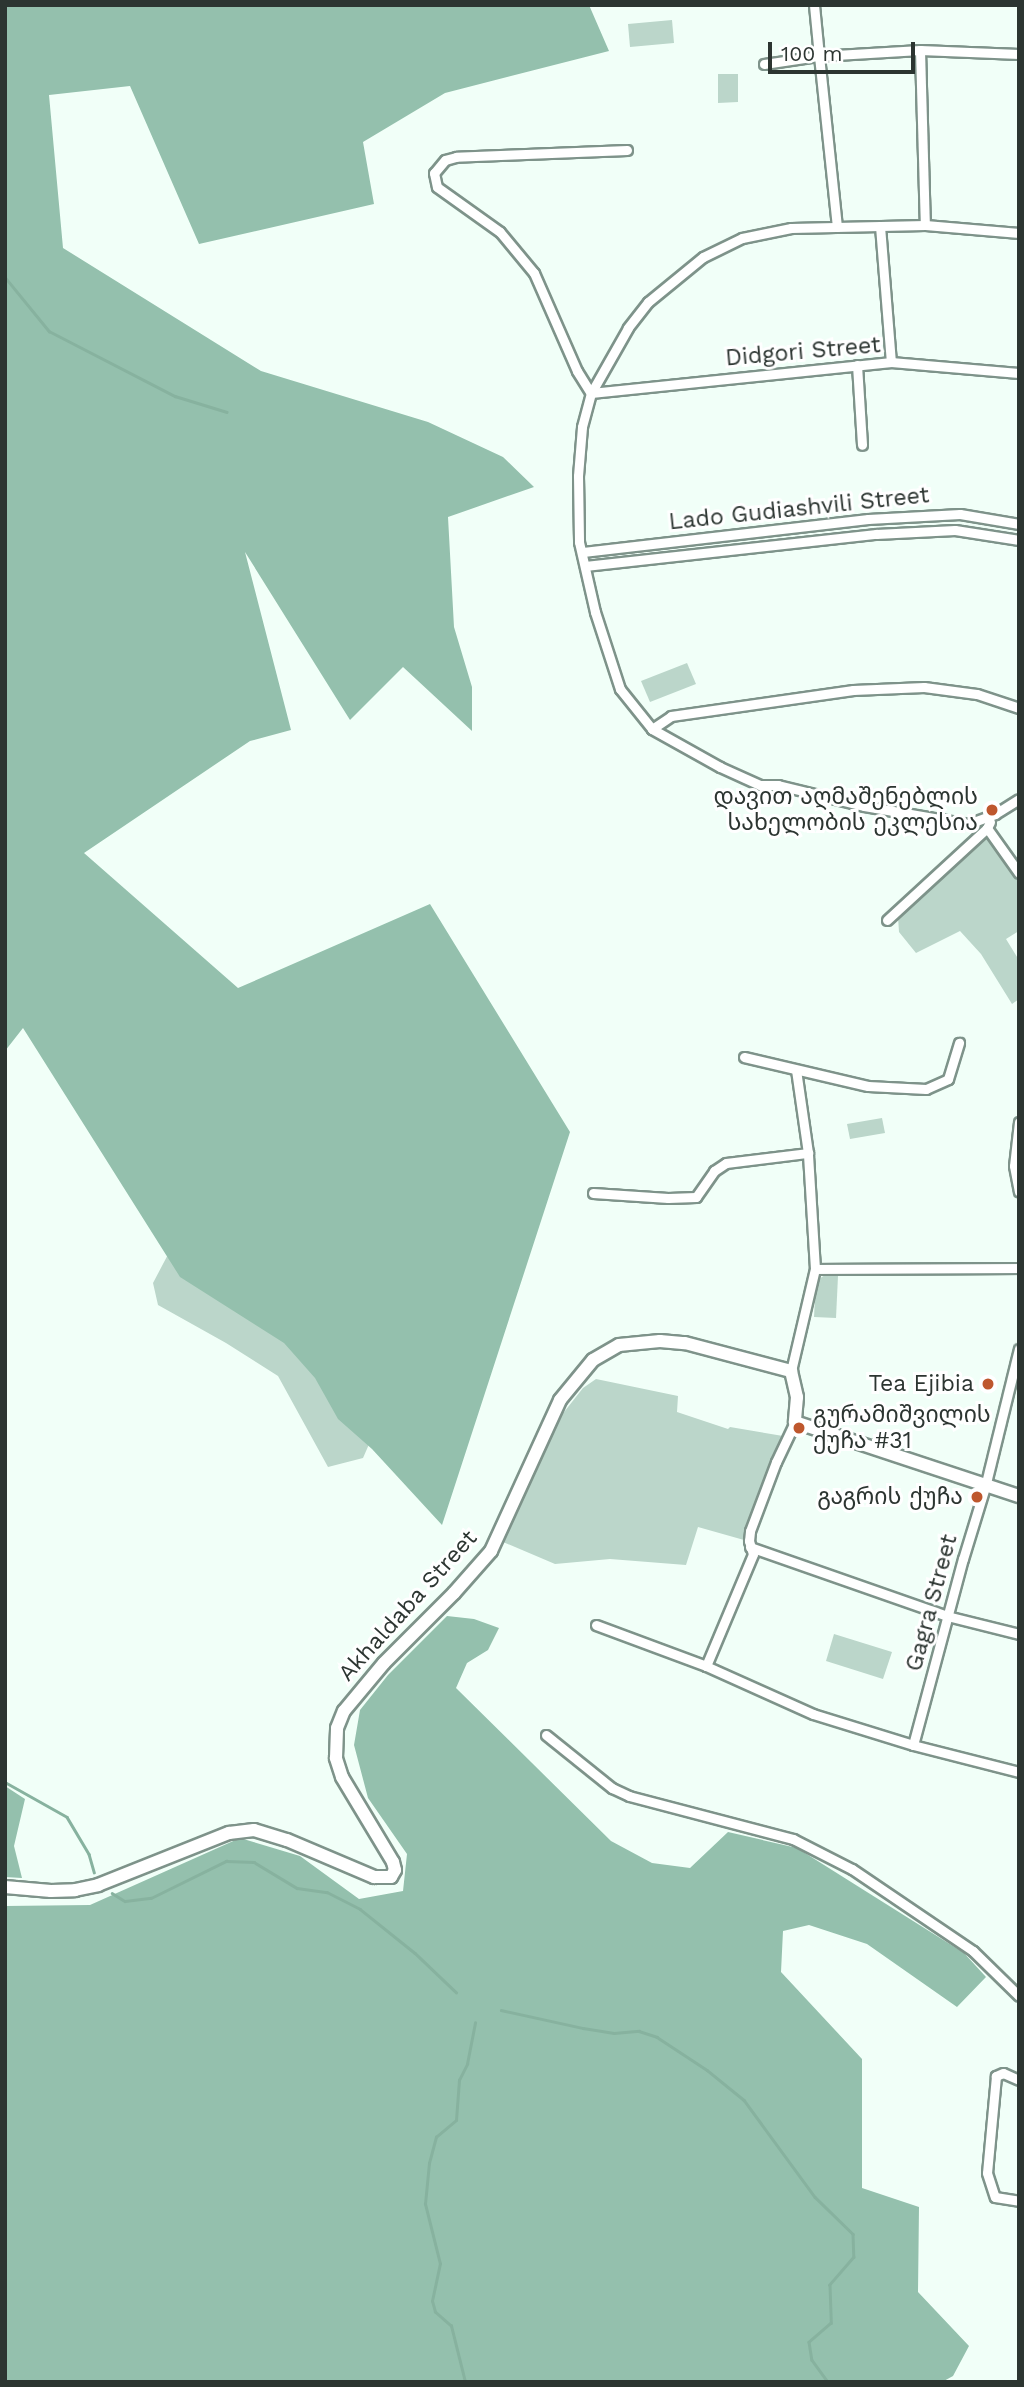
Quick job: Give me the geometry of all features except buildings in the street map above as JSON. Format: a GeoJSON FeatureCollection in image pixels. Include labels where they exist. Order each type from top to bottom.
{"type":"FeatureCollection","features":[{"type":"Feature","properties":{"kind":"street"},"geometry":{"type":"LineString","coordinates":[[814,5],[837,227]]}},
{"type":"Feature","properties":{"kind":"street"},"geometry":{"type":"LineString","coordinates":[[920,50],[925,225]]}},
{"type":"Feature","properties":{"kind":"street"},"geometry":{"type":"LineString","coordinates":[[764,64],[819,56],[920,50],[1019,54]]}},
{"type":"Feature","properties":{"kind":"street"},"geometry":{"type":"LineString","coordinates":[[591,393],[577,371],[534,273],[500,232],[437,187],[434,173],[445,160],[456,157],[627,149]]}},
{"type":"Feature","properties":{"kind":"street"},"geometry":{"type":"LineString","coordinates":[[1019,233],[925,225],[791,228],[742,238],[703,257],[648,302],[628,328],[591,393],[582,427],[578,476],[579,542],[595,612],[620,688],[652,729],[720,767],[760,785],[968,824],[995,814],[1019,799]]}},
{"type":"Feature","properties":{"kind":"street"},"geometry":{"type":"LineString","coordinates":[[880,226],[891,362]]}},
{"type":"Feature","properties":{"kind":"street","name":"Didgori Street"},"geometry":{"type":"LineString","coordinates":[[591,393],[891,362],[1019,373]]}},
{"type":"Feature","properties":{"kind":"street"},"geometry":{"type":"LineString","coordinates":[[857,365],[862,445]]}},
{"type":"Feature","properties":{"kind":"street","name":"Lado Gudiashvili Street"},"geometry":{"type":"LineString","coordinates":[[583,552],[868,519],[960,514],[1019,524]]}},
{"type":"Feature","properties":{"kind":"street"},"geometry":{"type":"LineString","coordinates":[[936,515],[937,531]]}},
{"type":"Feature","properties":{"kind":"street","name":"Lado Gudiashvili Street"},"geometry":{"type":"LineString","coordinates":[[585,566],[937,531],[955,530],[1019,540]]}},
{"type":"Feature","properties":{"kind":"street"},"geometry":{"type":"LineString","coordinates":[[718,535],[720,551]]}},
{"type":"Feature","properties":{"kind":"street"},"geometry":{"type":"LineString","coordinates":[[652,729],[671,716],[853,690],[925,687],[977,694],[1019,708]]}},
{"type":"Feature","properties":{"kind":"street"},"geometry":{"type":"LineString","coordinates":[[887,920],[987,828],[995,814]]}},
{"type":"Feature","properties":{"kind":"street"},"geometry":{"type":"LineString","coordinates":[[987,828],[1019,873]]}},
{"type":"Feature","properties":{"kind":"street"},"geometry":{"type":"LineString","coordinates":[[744,1057],[868,1086],[926,1089],[948,1079],[959,1043]]}},
{"type":"Feature","properties":{"kind":"street"},"geometry":{"type":"LineString","coordinates":[[706,1666],[753,1554],[748,1537],[795,1422],[797,1397],[791,1371],[815,1269],[808,1153],[796,1070]]}},
{"type":"Feature","properties":{"kind":"street"},"geometry":{"type":"LineString","coordinates":[[1019,1122],[1014,1166],[1019,1192]]}},
{"type":"Feature","properties":{"kind":"street"},"geometry":{"type":"LineString","coordinates":[[593,1193],[696,1197],[715,1171],[726,1163],[808,1153]]}},
{"type":"Feature","properties":{"kind":"street"},"geometry":{"type":"LineString","coordinates":[[815,1269],[1019,1268]]}},
{"type":"Feature","properties":{"kind":"street","name":"Akhaldaba Street"},"geometry":{"type":"LineString","coordinates":[[5,1886],[51,1891],[98,1885],[229,1833],[254,1830],[287,1840],[374,1877],[391,1877],[395,1870],[393,1863],[342,1777],[337,1758],[337,1728],[344,1711],[384,1663],[454,1593],[491,1551],[550,1418],[574,1382],[593,1360],[619,1345],[660,1341],[685,1343],[791,1371]]}},
{"type":"Feature","properties":{"kind":"street","name":"Gagra Street"},"geometry":{"type":"LineString","coordinates":[[913,1745],[985,1487],[1019,1349]]}},
{"type":"Feature","properties":{"kind":"street"},"geometry":{"type":"LineString","coordinates":[[795,1422],[985,1487],[1019,1496]]}},
{"type":"Feature","properties":{"kind":"street"},"geometry":{"type":"LineString","coordinates":[[750,1546],[947,1616],[1019,1634]]}},
{"type":"Feature","properties":{"kind":"street"},"geometry":{"type":"LineString","coordinates":[[596,1625],[706,1666],[813,1714],[913,1745],[1019,1772]]}},
{"type":"Feature","properties":{"kind":"street"},"geometry":{"type":"LineString","coordinates":[[546,1735],[612,1788],[629,1796],[793,1839],[843,1864],[972,1951],[1019,1996]]}},
{"type":"Feature","properties":{"kind":"street"},"geometry":{"type":"LineString","coordinates":[[1019,2080],[1003,2073],[995,2081],[989,2133],[989,2183],[995,2197],[1019,2201]]}},
{"type":"Feature","properties":{"kind":"green space"},"geometry":{"type":"Polygon","coordinates":[[[5,5],[589,5],[609,51],[445,93],[363,142],[374,204],[199,244],[130,86],[49,95],[63,248],[261,371],[428,422],[503,457],[534,487],[448,517],[454,627],[472,687],[472,731],[403,667],[350,720],[245,552],[291,730],[250,741],[84,853],[238,988],[430,904],[570,1132],[442,1525],[372,1449],[338,1419],[315,1378],[284,1343],[180,1277],[23,1028],[5,1051],[5,5]]]}},
{"type":"Feature","properties":{"kind":"green space"},"geometry":{"type":"Polygon","coordinates":[[[672,20],[674,43],[630,47],[628,24],[672,20]]]}},
{"type":"Feature","properties":{"kind":"green space"},"geometry":{"type":"Polygon","coordinates":[[[718,74],[738,74],[738,102],[718,103],[718,74]]]}},
{"type":"Feature","properties":{"kind":"green space"},"geometry":{"type":"Polygon","coordinates":[[[687,663],[696,684],[650,702],[641,681],[687,663]]]}},
{"type":"Feature","properties":{"kind":"green space"},"geometry":{"type":"Polygon","coordinates":[[[987,837],[1019,882],[1019,931],[1006,939],[1019,960],[1019,999],[1012,1004],[981,954],[960,931],[916,953],[899,932],[898,917],[987,837]]]}},
{"type":"Feature","properties":{"kind":"green space"},"geometry":{"type":"Polygon","coordinates":[[[882,1118],[885,1133],[850,1139],[847,1124],[882,1118]]]}},
{"type":"Feature","properties":{"kind":"green space"},"geometry":{"type":"Polygon","coordinates":[[[216,1211],[370,1442],[363,1458],[328,1467],[278,1376],[158,1305],[153,1283],[173,1245],[216,1211]]]}},
{"type":"Feature","properties":{"kind":"green space"},"geometry":{"type":"Polygon","coordinates":[[[825,1275],[838,1276],[836,1318],[814,1317],[816,1281],[825,1275]]]}},
{"type":"Feature","properties":{"kind":"green space"},"geometry":{"type":"Polygon","coordinates":[[[596,1379],[678,1396],[677,1412],[728,1429],[730,1427],[783,1436],[744,1540],[698,1527],[686,1565],[610,1559],[555,1564],[503,1542],[557,1421],[583,1388],[596,1379]]]}},
{"type":"Feature","properties":{"kind":"green space"},"geometry":{"type":"Polygon","coordinates":[[[447,1616],[474,1619],[499,1628],[488,1650],[467,1663],[456,1688],[611,1841],[652,1863],[690,1868],[728,1832],[797,1848],[964,1953],[986,1977],[957,2007],[867,1944],[809,1925],[783,1931],[781,1972],[862,2059],[862,2188],[919,2207],[918,2292],[969,2346],[953,2376],[942,2382],[5,2382],[5,1906],[90,1905],[240,1838],[300,1856],[359,1899],[403,1891],[407,1854],[368,1798],[354,1745],[360,1710],[388,1675],[447,1616]]]}},
{"type":"Feature","properties":{"kind":"green space"},"geometry":{"type":"Polygon","coordinates":[[[834,1634],[892,1652],[883,1679],[826,1661],[834,1634]]]}},
{"type":"Feature","properties":{"kind":"green space"},"geometry":{"type":"Polygon","coordinates":[[[5,1786],[25,1799],[14,1846],[22,1878],[5,1877],[5,1786]]]}},
{"type":"Feature","properties":{"kind":"waterway"},"geometry":{"type":"LineString","coordinates":[[5,277],[49,331],[175,396],[227,412]]}},
{"type":"Feature","properties":{"kind":"waterway"},"geometry":{"type":"LineString","coordinates":[[5,1782],[67,1817],[89,1854],[94,1872]]}},
{"type":"Feature","properties":{"kind":"waterway"},"geometry":{"type":"LineString","coordinates":[[112,1893],[125,1901],[151,1898],[226,1861],[254,1862],[297,1888],[327,1892],[360,1909],[415,1953],[456,1992]]}},
{"type":"Feature","properties":{"kind":"waterway"},"geometry":{"type":"LineString","coordinates":[[501,2010],[583,2028],[614,2033],[639,2031],[657,2037],[707,2070],[744,2100],[815,2197],[853,2234],[854,2257],[830,2285],[831,2323],[809,2342],[812,2360],[828,2382]]}},
{"type":"Feature","properties":{"kind":"waterway"},"geometry":{"type":"LineString","coordinates":[[465,2382],[451,2326],[435,2312],[432,2301],[440,2264],[425,2204],[429,2163],[436,2137],[456,2120],[459,2080],[467,2064],[475,2023]]}},
{"type":"Feature","properties":{"kind":"place","name":"დავით აღმაშენებლის სახელობის ეკლესია"},"geometry":{"type":"Point","coordinates":[992,810]}},
{"type":"Feature","properties":{"kind":"place","name":"Tea Ejibia"},"geometry":{"type":"Point","coordinates":[988,1384]}},
{"type":"Feature","properties":{"kind":"place","name":"გურამიშვილის ქუჩა #31"},"geometry":{"type":"Point","coordinates":[799,1428]}},
{"type":"Feature","properties":{"kind":"place","name":"გაგრის ქუჩა"},"geometry":{"type":"Point","coordinates":[977,1497]}}]}
